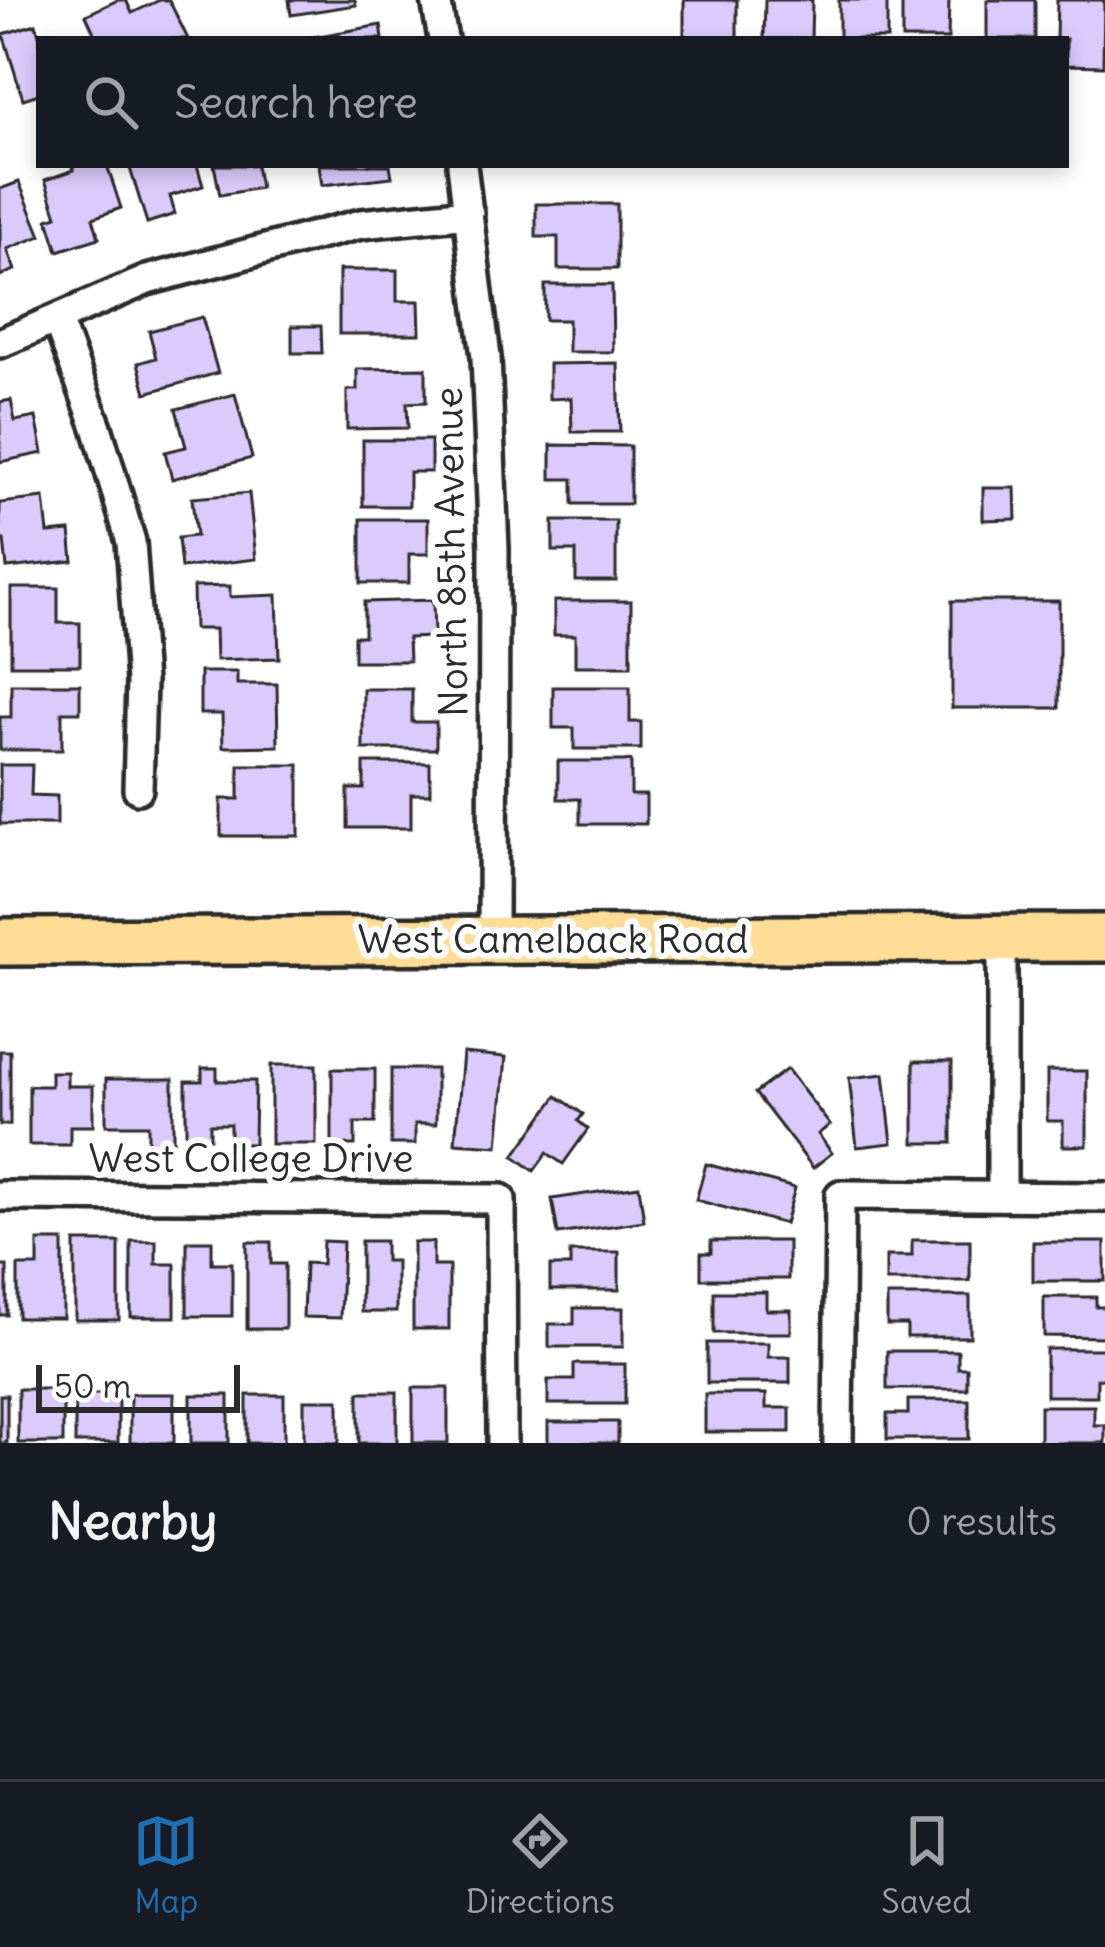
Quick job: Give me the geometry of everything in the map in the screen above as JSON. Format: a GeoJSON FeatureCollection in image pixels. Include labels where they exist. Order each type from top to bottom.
{"type":"FeatureCollection","features":[{"type":"Feature","properties":{"kind":"main road","name":"West Camelback Road"},"geometry":{"type":"LineString","coordinates":[[0,942],[1105,938]]}},
{"type":"Feature","properties":{"kind":"street"},"geometry":{"type":"LineString","coordinates":[[436,0],[442,36]]}},
{"type":"Feature","properties":{"kind":"street","name":"North 85th Avenue"},"geometry":{"type":"LineString","coordinates":[[462,168],[487,357],[494,549],[493,940]]}},
{"type":"Feature","properties":{"kind":"street"},"geometry":{"type":"LineString","coordinates":[[0,343],[147,280],[361,224],[469,213]]}},
{"type":"Feature","properties":{"kind":"street"},"geometry":{"type":"LineString","coordinates":[[57,320],[97,427],[131,542],[141,682],[138,789]]}},
{"type":"Feature","properties":{"kind":"street"},"geometry":{"type":"LineString","coordinates":[[1002,938],[1003,1196]]}},
{"type":"Feature","properties":{"kind":"street","name":"West College Drive"},"geometry":{"type":"LineString","coordinates":[[0,1196],[501,1199],[502,1443]]}},
{"type":"Feature","properties":{"kind":"street"},"geometry":{"type":"LineString","coordinates":[[838,1443],[840,1196],[1105,1197]]}},
{"type":"Feature","properties":{"kind":"building"},"geometry":{"type":"Polygon","coordinates":[[[118,0],[126,0],[132,13],[169,0],[187,36],[96,36],[86,15],[118,0]]]}},
{"type":"Feature","properties":{"kind":"building"},"geometry":{"type":"Polygon","coordinates":[[[289,0],[355,0],[356,5],[291,15],[289,0]]]}},
{"type":"Feature","properties":{"kind":"building"},"geometry":{"type":"Polygon","coordinates":[[[684,0],[737,0],[737,36],[684,36],[684,0]]]}},
{"type":"Feature","properties":{"kind":"building"},"geometry":{"type":"Polygon","coordinates":[[[765,0],[812,0],[811,36],[764,36],[765,0]]]}},
{"type":"Feature","properties":{"kind":"building"},"geometry":{"type":"Polygon","coordinates":[[[839,0],[887,0],[887,36],[839,36],[839,0]]]}},
{"type":"Feature","properties":{"kind":"building"},"geometry":{"type":"Polygon","coordinates":[[[902,0],[949,0],[948,36],[902,36],[902,0]]]}},
{"type":"Feature","properties":{"kind":"building"},"geometry":{"type":"Polygon","coordinates":[[[987,0],[1035,0],[1035,36],[987,36],[987,0]]]}},
{"type":"Feature","properties":{"kind":"building"},"geometry":{"type":"Polygon","coordinates":[[[1057,0],[1104,0],[1103,66],[1069,65],[1069,36],[1056,36],[1057,0]]]}},
{"type":"Feature","properties":{"kind":"building"},"geometry":{"type":"Polygon","coordinates":[[[36,24],[36,95],[23,99],[3,34],[36,24]]]}},
{"type":"Feature","properties":{"kind":"building"},"geometry":{"type":"Polygon","coordinates":[[[381,25],[383,36],[319,36],[381,25]]]}},
{"type":"Feature","properties":{"kind":"building"},"geometry":{"type":"Polygon","coordinates":[[[108,168],[121,208],[93,218],[99,238],[58,251],[48,219],[57,216],[45,180],[74,170],[108,168]]]}},
{"type":"Feature","properties":{"kind":"building"},"geometry":{"type":"Polygon","coordinates":[[[130,168],[198,168],[203,186],[170,196],[175,214],[147,223],[130,168]]]}},
{"type":"Feature","properties":{"kind":"building"},"geometry":{"type":"Polygon","coordinates":[[[215,168],[257,168],[260,188],[220,195],[215,168]]]}},
{"type":"Feature","properties":{"kind":"building"},"geometry":{"type":"Polygon","coordinates":[[[319,168],[390,168],[392,177],[322,185],[319,168]]]}},
{"type":"Feature","properties":{"kind":"building"},"geometry":{"type":"Polygon","coordinates":[[[19,182],[41,236],[7,249],[15,270],[0,276],[0,189],[19,182]]]}},
{"type":"Feature","properties":{"kind":"building"},"geometry":{"type":"Polygon","coordinates":[[[536,204],[617,204],[617,269],[558,269],[558,237],[536,237],[536,204]]]}},
{"type":"Feature","properties":{"kind":"building"},"geometry":{"type":"Polygon","coordinates":[[[339,270],[397,270],[397,301],[419,301],[420,334],[339,334],[339,270]]]}},
{"type":"Feature","properties":{"kind":"building"},"geometry":{"type":"Polygon","coordinates":[[[545,285],[612,285],[613,352],[568,352],[568,320],[545,320],[545,285]]]}},
{"type":"Feature","properties":{"kind":"building"},"geometry":{"type":"Polygon","coordinates":[[[202,317],[218,373],[146,393],[138,363],[156,358],[149,331],[202,317]]]}},
{"type":"Feature","properties":{"kind":"building"},"geometry":{"type":"Polygon","coordinates":[[[292,326],[321,326],[322,353],[292,353],[292,326]]]}},
{"type":"Feature","properties":{"kind":"building"},"geometry":{"type":"Polygon","coordinates":[[[618,363],[620,432],[572,432],[571,398],[549,399],[549,364],[618,363]]]}},
{"type":"Feature","properties":{"kind":"building"},"geometry":{"type":"Polygon","coordinates":[[[426,368],[426,402],[407,403],[408,428],[347,429],[347,390],[357,390],[357,369],[426,368]]]}},
{"type":"Feature","properties":{"kind":"building"},"geometry":{"type":"Polygon","coordinates":[[[235,394],[252,458],[172,479],[165,452],[186,447],[176,409],[235,394]]]}},
{"type":"Feature","properties":{"kind":"building"},"geometry":{"type":"Polygon","coordinates":[[[11,400],[15,421],[36,417],[43,453],[0,462],[0,402],[11,400]]]}},
{"type":"Feature","properties":{"kind":"building"},"geometry":{"type":"Polygon","coordinates":[[[363,440],[431,440],[431,472],[409,472],[409,506],[363,506],[363,440]]]}},
{"type":"Feature","properties":{"kind":"building"},"geometry":{"type":"Polygon","coordinates":[[[551,445],[630,446],[630,504],[573,504],[573,479],[551,479],[551,445]]]}},
{"type":"Feature","properties":{"kind":"building"},"geometry":{"type":"Polygon","coordinates":[[[983,488],[1015,488],[1016,519],[983,520],[983,488]]]}},
{"type":"Feature","properties":{"kind":"building"},"geometry":{"type":"Polygon","coordinates":[[[249,493],[256,559],[181,568],[178,538],[196,536],[192,498],[249,493]]]}},
{"type":"Feature","properties":{"kind":"building"},"geometry":{"type":"Polygon","coordinates":[[[44,498],[48,533],[70,531],[73,561],[7,568],[4,540],[0,540],[0,503],[44,498]]]}},
{"type":"Feature","properties":{"kind":"building"},"geometry":{"type":"Polygon","coordinates":[[[361,519],[428,519],[428,554],[409,554],[409,583],[361,583],[361,519]]]}},
{"type":"Feature","properties":{"kind":"building"},"geometry":{"type":"Polygon","coordinates":[[[553,521],[616,521],[616,581],[576,581],[576,551],[553,551],[553,521]]]}},
{"type":"Feature","properties":{"kind":"building"},"geometry":{"type":"Polygon","coordinates":[[[230,586],[230,597],[277,595],[279,658],[216,660],[215,629],[194,629],[193,587],[230,586]]]}},
{"type":"Feature","properties":{"kind":"building"},"geometry":{"type":"Polygon","coordinates":[[[11,588],[58,588],[58,623],[80,623],[80,665],[11,665],[11,588]]]}},
{"type":"Feature","properties":{"kind":"building"},"geometry":{"type":"Polygon","coordinates":[[[433,600],[434,637],[408,638],[409,661],[354,661],[354,636],[364,636],[364,602],[433,600]]]}},
{"type":"Feature","properties":{"kind":"building"},"geometry":{"type":"Polygon","coordinates":[[[554,601],[631,601],[631,666],[575,666],[575,635],[554,635],[554,601]]]}},
{"type":"Feature","properties":{"kind":"building"},"geometry":{"type":"Polygon","coordinates":[[[952,601],[1059,601],[1059,708],[952,708],[952,601]]]}},
{"type":"Feature","properties":{"kind":"building"},"geometry":{"type":"Polygon","coordinates":[[[200,672],[237,672],[237,684],[277,684],[278,746],[223,747],[222,714],[200,714],[200,672]]]}},
{"type":"Feature","properties":{"kind":"building"},"geometry":{"type":"Polygon","coordinates":[[[11,684],[80,684],[80,712],[62,712],[62,750],[0,750],[0,717],[11,717],[11,684]]]}},
{"type":"Feature","properties":{"kind":"building"},"geometry":{"type":"Polygon","coordinates":[[[553,687],[630,687],[630,722],[641,722],[641,749],[574,749],[574,728],[553,728],[553,687]]]}},
{"type":"Feature","properties":{"kind":"building"},"geometry":{"type":"Polygon","coordinates":[[[363,689],[412,689],[412,722],[436,722],[436,749],[363,749],[363,689]]]}},
{"type":"Feature","properties":{"kind":"building"},"geometry":{"type":"Polygon","coordinates":[[[558,761],[631,761],[631,795],[646,795],[646,824],[580,824],[580,799],[558,799],[558,761]]]}},
{"type":"Feature","properties":{"kind":"building"},"geometry":{"type":"Polygon","coordinates":[[[364,763],[430,763],[430,794],[411,794],[411,828],[348,828],[348,789],[364,789],[364,763]]]}},
{"type":"Feature","properties":{"kind":"building"},"geometry":{"type":"Polygon","coordinates":[[[0,765],[32,765],[31,795],[57,796],[57,824],[0,824],[0,765]]]}},
{"type":"Feature","properties":{"kind":"building"},"geometry":{"type":"Polygon","coordinates":[[[239,765],[299,765],[299,836],[221,836],[221,799],[239,799],[239,765]]]}},
{"type":"Feature","properties":{"kind":"building"},"geometry":{"type":"Polygon","coordinates":[[[0,1051],[10,1051],[10,1125],[0,1125],[0,1051]]]}},
{"type":"Feature","properties":{"kind":"building"},"geometry":{"type":"Polygon","coordinates":[[[463,1053],[506,1057],[498,1146],[455,1143],[463,1053]]]}},
{"type":"Feature","properties":{"kind":"building"},"geometry":{"type":"Polygon","coordinates":[[[914,1061],[952,1061],[952,1143],[914,1143],[914,1061]]]}},
{"type":"Feature","properties":{"kind":"building"},"geometry":{"type":"Polygon","coordinates":[[[271,1065],[316,1065],[316,1144],[271,1144],[271,1065]]]}},
{"type":"Feature","properties":{"kind":"building"},"geometry":{"type":"Polygon","coordinates":[[[202,1068],[217,1068],[217,1081],[255,1081],[254,1144],[230,1144],[230,1124],[210,1124],[210,1138],[186,1138],[186,1081],[202,1081],[202,1068]]]}},
{"type":"Feature","properties":{"kind":"building"},"geometry":{"type":"Polygon","coordinates":[[[332,1069],[375,1069],[375,1123],[355,1123],[355,1145],[332,1145],[332,1069]]]}},
{"type":"Feature","properties":{"kind":"building"},"geometry":{"type":"Polygon","coordinates":[[[391,1069],[436,1069],[436,1124],[415,1124],[415,1144],[391,1144],[391,1069]]]}},
{"type":"Feature","properties":{"kind":"building"},"geometry":{"type":"Polygon","coordinates":[[[787,1069],[830,1125],[818,1134],[832,1153],[813,1168],[755,1093],[787,1069]]]}},
{"type":"Feature","properties":{"kind":"building"},"geometry":{"type":"Polygon","coordinates":[[[1047,1071],[1087,1071],[1087,1146],[1063,1146],[1063,1121],[1047,1121],[1047,1071]]]}},
{"type":"Feature","properties":{"kind":"building"},"geometry":{"type":"Polygon","coordinates":[[[51,1072],[67,1072],[67,1086],[93,1086],[93,1126],[70,1126],[70,1145],[29,1145],[29,1086],[51,1086],[51,1072]]]}},
{"type":"Feature","properties":{"kind":"building"},"geometry":{"type":"Polygon","coordinates":[[[884,1074],[892,1143],[857,1147],[849,1078],[884,1074]]]}},
{"type":"Feature","properties":{"kind":"building"},"geometry":{"type":"Polygon","coordinates":[[[106,1079],[173,1079],[173,1145],[148,1145],[148,1125],[106,1125],[106,1079]]]}},
{"type":"Feature","properties":{"kind":"building"},"geometry":{"type":"Polygon","coordinates":[[[557,1096],[583,1114],[578,1121],[588,1129],[563,1164],[547,1153],[534,1171],[514,1156],[557,1096]]]}},
{"type":"Feature","properties":{"kind":"building"},"geometry":{"type":"Polygon","coordinates":[[[706,1164],[795,1188],[785,1224],[696,1200],[706,1164]]]}},
{"type":"Feature","properties":{"kind":"building"},"geometry":{"type":"Polygon","coordinates":[[[639,1186],[644,1221],[558,1234],[552,1199],[639,1186]]]}},
{"type":"Feature","properties":{"kind":"building"},"geometry":{"type":"Polygon","coordinates":[[[912,1240],[970,1240],[970,1281],[886,1281],[886,1256],[912,1256],[912,1240]]]}},
{"type":"Feature","properties":{"kind":"building"},"geometry":{"type":"Polygon","coordinates":[[[38,1241],[63,1241],[63,1318],[18,1318],[18,1266],[38,1266],[38,1241]]]}},
{"type":"Feature","properties":{"kind":"building"},"geometry":{"type":"Polygon","coordinates":[[[131,1241],[156,1241],[156,1264],[175,1264],[175,1317],[131,1317],[131,1241]]]}},
{"type":"Feature","properties":{"kind":"building"},"geometry":{"type":"Polygon","coordinates":[[[187,1241],[212,1241],[212,1263],[232,1263],[232,1316],[187,1316],[187,1241]]]}},
{"type":"Feature","properties":{"kind":"building"},"geometry":{"type":"Polygon","coordinates":[[[323,1241],[343,1242],[340,1318],[303,1317],[305,1263],[322,1264],[323,1241]]]}},
{"type":"Feature","properties":{"kind":"building"},"geometry":{"type":"Polygon","coordinates":[[[361,1241],[385,1241],[385,1261],[396,1261],[396,1312],[361,1312],[361,1241]]]}},
{"type":"Feature","properties":{"kind":"building"},"geometry":{"type":"Polygon","coordinates":[[[711,1241],[788,1241],[788,1279],[701,1279],[701,1253],[711,1253],[711,1241]]]}},
{"type":"Feature","properties":{"kind":"building"},"geometry":{"type":"Polygon","coordinates":[[[75,1242],[119,1242],[119,1320],[75,1320],[75,1242]]]}},
{"type":"Feature","properties":{"kind":"building"},"geometry":{"type":"Polygon","coordinates":[[[247,1242],[271,1242],[271,1264],[285,1264],[285,1329],[247,1329],[247,1242]]]}},
{"type":"Feature","properties":{"kind":"building"},"geometry":{"type":"Polygon","coordinates":[[[413,1242],[433,1242],[433,1266],[449,1266],[449,1329],[413,1329],[413,1242]]]}},
{"type":"Feature","properties":{"kind":"building"},"geometry":{"type":"Polygon","coordinates":[[[1033,1242],[1105,1242],[1105,1281],[1033,1281],[1033,1242]]]}},
{"type":"Feature","properties":{"kind":"building"},"geometry":{"type":"Polygon","coordinates":[[[570,1252],[619,1252],[619,1290],[550,1290],[550,1266],[570,1266],[570,1252]]]}},
{"type":"Feature","properties":{"kind":"building"},"geometry":{"type":"Polygon","coordinates":[[[0,1266],[7,1266],[7,1315],[0,1315],[0,1266]]]}},
{"type":"Feature","properties":{"kind":"building"},"geometry":{"type":"Polygon","coordinates":[[[714,1292],[766,1292],[766,1310],[791,1310],[791,1333],[714,1333],[714,1292]]]}},
{"type":"Feature","properties":{"kind":"building"},"geometry":{"type":"Polygon","coordinates":[[[887,1296],[970,1296],[970,1337],[907,1337],[907,1325],[887,1325],[887,1296]]]}},
{"type":"Feature","properties":{"kind":"building"},"geometry":{"type":"Polygon","coordinates":[[[1044,1297],[1096,1297],[1096,1307],[1105,1307],[1105,1337],[1044,1336],[1044,1297]]]}},
{"type":"Feature","properties":{"kind":"building"},"geometry":{"type":"Polygon","coordinates":[[[574,1308],[623,1308],[623,1347],[549,1347],[549,1324],[574,1324],[574,1308]]]}},
{"type":"Feature","properties":{"kind":"building"},"geometry":{"type":"Polygon","coordinates":[[[707,1343],[768,1343],[768,1357],[790,1357],[790,1383],[707,1383],[707,1343]]]}},
{"type":"Feature","properties":{"kind":"building"},"geometry":{"type":"Polygon","coordinates":[[[1046,1349],[1105,1349],[1105,1379],[1097,1379],[1097,1396],[1046,1396],[1046,1349]]]}},
{"type":"Feature","properties":{"kind":"building"},"geometry":{"type":"Polygon","coordinates":[[[887,1351],[958,1351],[958,1368],[967,1368],[967,1389],[887,1389],[887,1351]]]}},
{"type":"Feature","properties":{"kind":"building"},"geometry":{"type":"Polygon","coordinates":[[[574,1364],[625,1364],[625,1404],[548,1404],[548,1380],[574,1380],[574,1364]]]}},
{"type":"Feature","properties":{"kind":"building"},"geometry":{"type":"Polygon","coordinates":[[[413,1388],[448,1388],[448,1443],[413,1443],[413,1388]]]}},
{"type":"Feature","properties":{"kind":"building"},"geometry":{"type":"Polygon","coordinates":[[[18,1389],[63,1389],[63,1443],[18,1443],[18,1389]]]}},
{"type":"Feature","properties":{"kind":"building"},"geometry":{"type":"Polygon","coordinates":[[[359,1392],[397,1392],[397,1443],[359,1443],[359,1392]]]}},
{"type":"Feature","properties":{"kind":"building"},"geometry":{"type":"Polygon","coordinates":[[[75,1394],[118,1394],[118,1443],[75,1443],[75,1394]]]}},
{"type":"Feature","properties":{"kind":"building"},"geometry":{"type":"Polygon","coordinates":[[[130,1394],[174,1394],[174,1443],[130,1443],[130,1394]]]}},
{"type":"Feature","properties":{"kind":"building"},"geometry":{"type":"Polygon","coordinates":[[[705,1394],[766,1394],[766,1408],[790,1408],[790,1432],[705,1432],[705,1394]]]}},
{"type":"Feature","properties":{"kind":"building"},"geometry":{"type":"Polygon","coordinates":[[[0,1395],[7,1395],[7,1443],[0,1443],[0,1395]]]}},
{"type":"Feature","properties":{"kind":"building"},"geometry":{"type":"Polygon","coordinates":[[[191,1395],[229,1395],[229,1443],[191,1443],[191,1395]]]}},
{"type":"Feature","properties":{"kind":"building"},"geometry":{"type":"Polygon","coordinates":[[[247,1395],[284,1395],[284,1443],[247,1443],[247,1395]]]}},
{"type":"Feature","properties":{"kind":"building"},"geometry":{"type":"Polygon","coordinates":[[[304,1400],[339,1400],[339,1443],[304,1443],[304,1400]]]}},
{"type":"Feature","properties":{"kind":"building"},"geometry":{"type":"Polygon","coordinates":[[[908,1400],[969,1400],[969,1439],[887,1439],[887,1414],[908,1414],[908,1400]]]}},
{"type":"Feature","properties":{"kind":"building"},"geometry":{"type":"Polygon","coordinates":[[[1040,1406],[1094,1406],[1094,1425],[1105,1425],[1105,1443],[1040,1443],[1040,1406]]]}},
{"type":"Feature","properties":{"kind":"building"},"geometry":{"type":"Polygon","coordinates":[[[548,1422],[618,1422],[618,1443],[548,1443],[548,1422]]]}}]}
